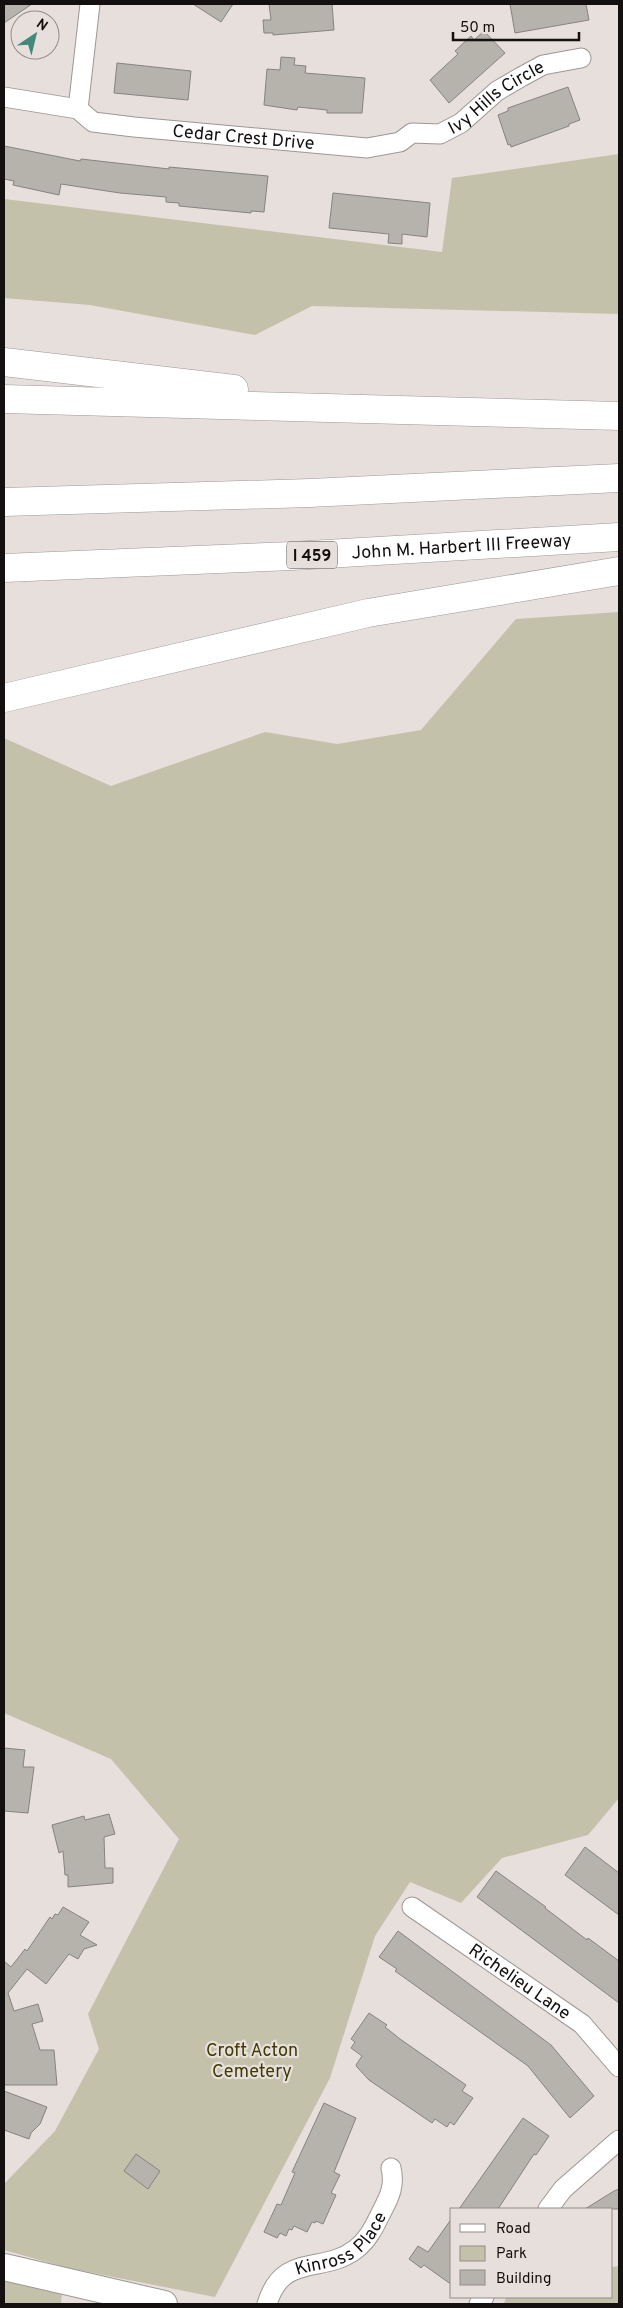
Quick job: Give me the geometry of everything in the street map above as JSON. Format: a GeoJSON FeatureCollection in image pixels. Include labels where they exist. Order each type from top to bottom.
{"type":"FeatureCollection","features":[{"type":"Feature","properties":{"kind":"highway"},"geometry":{"type":"LineString","coordinates":[[4,362],[188,385],[512,414]]}},
{"type":"Feature","properties":{"kind":"highway"},"geometry":{"type":"LineString","coordinates":[[4,399],[619,416]]}},
{"type":"Feature","properties":{"kind":"highway"},"geometry":{"type":"LineString","coordinates":[[4,502],[310,493],[619,478]]}},
{"type":"Feature","properties":{"kind":"highway","name":"John M. Harbert III Freeway"},"geometry":{"type":"LineString","coordinates":[[4,568],[292,556],[619,537]]}},
{"type":"Feature","properties":{"kind":"highway"},"geometry":{"type":"LineString","coordinates":[[4,698],[368,614],[619,571]]}},
{"type":"Feature","properties":{"kind":"street"},"geometry":{"type":"LineString","coordinates":[[78,109],[90,4]]}},
{"type":"Feature","properties":{"kind":"street","name":"Ivy Hills Circle"},"geometry":{"type":"LineString","coordinates":[[412,133],[440,134],[461,123],[497,91],[521,76],[543,65],[581,58]]}},
{"type":"Feature","properties":{"kind":"street","name":"Cedar Crest Drive"},"geometry":{"type":"LineString","coordinates":[[4,97],[78,109],[94,122],[134,128],[367,148],[400,142],[412,133]]}},
{"type":"Feature","properties":{"kind":"street","name":"Richelieu Lane"},"geometry":{"type":"LineString","coordinates":[[412,1907],[582,2024],[619,2067]]}},
{"type":"Feature","properties":{"kind":"street"},"geometry":{"type":"LineString","coordinates":[[549,2208],[563,2189],[619,2140]]}},
{"type":"Feature","properties":{"kind":"street","name":"Kinross Place"},"geometry":{"type":"LineString","coordinates":[[267,2304],[276,2284],[283,2276],[294,2270],[344,2256],[364,2242],[372,2231],[389,2198],[394,2182],[391,2168]]}},
{"type":"Feature","properties":{"kind":"street"},"geometry":{"type":"LineString","coordinates":[[4,2267],[158,2304]]}},
{"type":"Feature","properties":{"kind":"green space"},"geometry":{"type":"Polygon","coordinates":[[[619,154],[619,314],[312,306],[255,335],[90,305],[4,298],[4,199],[442,252],[452,178],[619,154]]]}},
{"type":"Feature","properties":{"kind":"green space","name":"Croft Acton Cemetery"},"geometry":{"type":"Polygon","coordinates":[[[619,612],[619,1798],[588,1835],[502,1858],[461,1903],[410,1882],[375,1936],[330,2078],[215,2297],[68,2268],[4,2250],[4,2184],[55,2131],[99,2049],[88,2014],[179,1839],[111,1759],[4,1713],[4,738],[111,786],[265,732],[337,744],[421,730],[516,619],[619,612]]]}},
{"type":"Feature","properties":{"kind":"green space"},"geometry":{"type":"Polygon","coordinates":[[[619,2266],[619,2304],[504,2304],[506,2298],[613,2298],[613,2267],[619,2266]]]}},
{"type":"Feature","properties":{"kind":"green space"},"geometry":{"type":"Polygon","coordinates":[[[4,2280],[62,2291],[61,2304],[4,2304],[4,2280]]]}},
{"type":"Feature","properties":{"kind":"building"},"geometry":{"type":"Polygon","coordinates":[[[4,4],[32,4],[23,10],[10,10],[10,19],[4,23],[4,4]]]}},
{"type":"Feature","properties":{"kind":"building"},"geometry":{"type":"Polygon","coordinates":[[[193,4],[233,4],[221,22],[193,4]]]}},
{"type":"Feature","properties":{"kind":"building"},"geometry":{"type":"Polygon","coordinates":[[[269,4],[332,4],[334,30],[273,35],[273,33],[264,33],[263,20],[271,20],[269,4]]]}},
{"type":"Feature","properties":{"kind":"building"},"geometry":{"type":"Polygon","coordinates":[[[510,4],[586,4],[589,20],[515,33],[510,4]]]}},
{"type":"Feature","properties":{"kind":"building"},"geometry":{"type":"Polygon","coordinates":[[[484,31],[505,53],[449,103],[430,80],[458,54],[455,51],[471,36],[474,40],[484,31]]]}},
{"type":"Feature","properties":{"kind":"building"},"geometry":{"type":"Polygon","coordinates":[[[281,57],[295,58],[294,65],[306,66],[305,73],[365,78],[362,113],[327,113],[327,110],[298,107],[297,110],[264,105],[267,69],[280,70],[281,57]]]}},
{"type":"Feature","properties":{"kind":"building"},"geometry":{"type":"Polygon","coordinates":[[[117,63],[191,71],[188,100],[114,93],[117,63]]]}},
{"type":"Feature","properties":{"kind":"building"},"geometry":{"type":"Polygon","coordinates":[[[568,87],[580,120],[569,124],[569,126],[511,147],[510,144],[508,145],[498,115],[508,111],[508,108],[568,87]]]}},
{"type":"Feature","properties":{"kind":"building"},"geometry":{"type":"Polygon","coordinates":[[[4,146],[80,161],[81,159],[169,169],[169,167],[268,176],[264,212],[251,211],[251,213],[179,206],[179,203],[166,202],[166,197],[120,193],[61,184],[59,195],[13,185],[14,181],[4,179],[4,146]]]}},
{"type":"Feature","properties":{"kind":"building"},"geometry":{"type":"Polygon","coordinates":[[[333,193],[430,203],[427,237],[402,234],[402,244],[388,243],[389,234],[329,228],[333,193]]]}},
{"type":"Feature","properties":{"kind":"building"},"geometry":{"type":"Polygon","coordinates":[[[4,1748],[25,1750],[23,1767],[34,1767],[28,1813],[4,1811],[4,1748]]]}},
{"type":"Feature","properties":{"kind":"building"},"geometry":{"type":"Polygon","coordinates":[[[109,1814],[115,1834],[104,1837],[105,1868],[113,1868],[113,1883],[68,1887],[68,1875],[65,1875],[63,1851],[59,1853],[52,1825],[84,1816],[85,1820],[109,1814]]]}},
{"type":"Feature","properties":{"kind":"building"},"geometry":{"type":"Polygon","coordinates":[[[585,1847],[619,1873],[619,1915],[565,1875],[585,1847]]]}},
{"type":"Feature","properties":{"kind":"building"},"geometry":{"type":"Polygon","coordinates":[[[496,1871],[546,1907],[587,1940],[588,1938],[619,1961],[619,2003],[477,1897],[496,1871]]]}},
{"type":"Feature","properties":{"kind":"building"},"geometry":{"type":"Polygon","coordinates":[[[63,1907],[89,1922],[80,1935],[97,1945],[84,1949],[78,1959],[69,1954],[46,1984],[27,1969],[8,1993],[14,2011],[38,2004],[43,2021],[32,2024],[40,2050],[54,2050],[57,2085],[4,2085],[4,1961],[11,1967],[25,1949],[27,1951],[50,1917],[52,1919],[55,1914],[58,1915],[63,1907]]]}},
{"type":"Feature","properties":{"kind":"building"},"geometry":{"type":"Polygon","coordinates":[[[398,1931],[551,2045],[594,2096],[570,2118],[528,2066],[395,1971],[397,1969],[379,1957],[398,1931]]]}},
{"type":"Feature","properties":{"kind":"building"},"geometry":{"type":"Polygon","coordinates":[[[369,2013],[387,2025],[385,2027],[400,2039],[466,2085],[462,2091],[473,2098],[454,2125],[450,2122],[447,2127],[435,2119],[432,2123],[369,2080],[357,2067],[356,2065],[362,2056],[351,2048],[355,2042],[351,2039],[369,2013]]]}},
{"type":"Feature","properties":{"kind":"building"},"geometry":{"type":"Polygon","coordinates":[[[4,2091],[47,2107],[40,2124],[31,2133],[29,2139],[4,2130],[4,2091]]]}},
{"type":"Feature","properties":{"kind":"building"},"geometry":{"type":"Polygon","coordinates":[[[324,2103],[356,2118],[334,2172],[340,2175],[331,2193],[336,2195],[323,2224],[316,2221],[315,2223],[312,2222],[307,2232],[294,2226],[292,2230],[289,2229],[286,2236],[280,2233],[277,2238],[264,2232],[277,2204],[281,2205],[295,2173],[292,2172],[324,2103]]]}},
{"type":"Feature","properties":{"kind":"building"},"geometry":{"type":"Polygon","coordinates":[[[523,2118],[549,2136],[536,2155],[534,2154],[499,2208],[460,2208],[523,2118]]]}},
{"type":"Feature","properties":{"kind":"building"},"geometry":{"type":"Polygon","coordinates":[[[136,2154],[160,2171],[148,2189],[124,2171],[136,2154]]]}},
{"type":"Feature","properties":{"kind":"building"},"geometry":{"type":"Polygon","coordinates":[[[619,2189],[619,2209],[587,2208],[619,2189]]]}},
{"type":"Feature","properties":{"kind":"building"},"geometry":{"type":"Polygon","coordinates":[[[450,2221],[450,2284],[424,2265],[421,2268],[409,2259],[418,2246],[428,2252],[450,2221]]]}}]}
